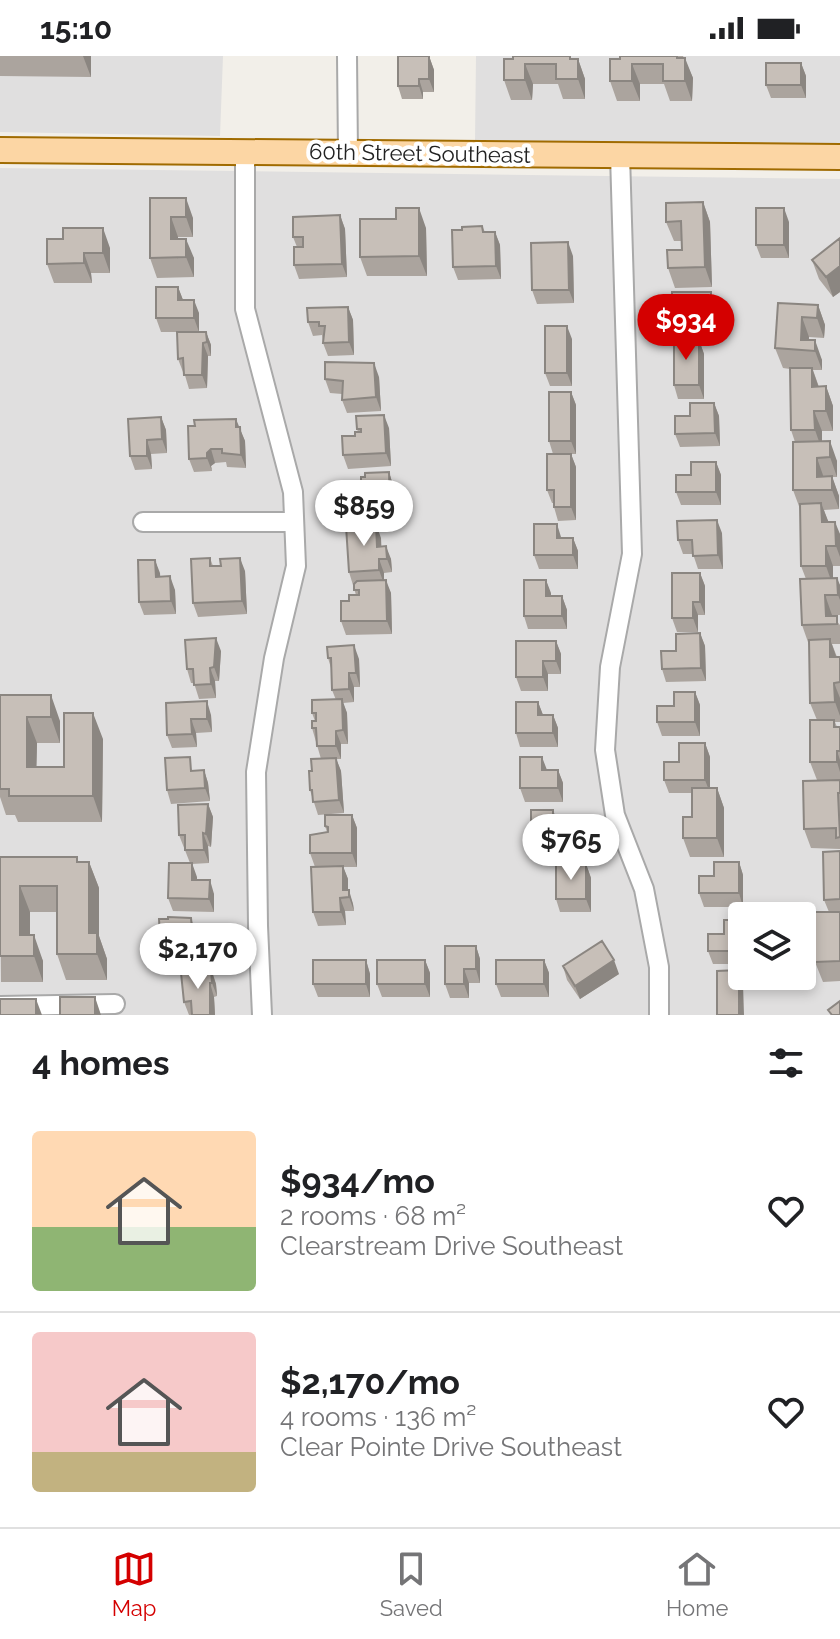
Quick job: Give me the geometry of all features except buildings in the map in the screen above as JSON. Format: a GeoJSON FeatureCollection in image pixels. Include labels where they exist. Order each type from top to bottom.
{"type":"FeatureCollection","features":[{"type":"Feature","properties":{"kind":"main road","name":"60th Street Southeast"},"geometry":{"type":"LineString","coordinates":[[0,150],[840,157]]}},
{"type":"Feature","properties":{"kind":"street"},"geometry":{"type":"LineString","coordinates":[[347,56],[348,153]]}},
{"type":"Feature","properties":{"kind":"street"},"geometry":{"type":"LineString","coordinates":[[245,152],[245,309],[293,492],[296,566],[274,658],[256,772],[262,1015]]}},
{"type":"Feature","properties":{"kind":"street"},"geometry":{"type":"LineString","coordinates":[[620,155],[632,554],[610,667],[605,750],[615,815],[644,889],[659,967],[659,1015]]}},
{"type":"Feature","properties":{"kind":"street"},"geometry":{"type":"LineString","coordinates":[[143,522],[294,522]]}},
{"type":"Feature","properties":{"kind":"street"},"geometry":{"type":"LineString","coordinates":[[0,1006],[115,1004]]}},
{"type":"Feature","properties":{"kind":"shaded area"},"geometry":{"type":"Polygon","coordinates":[[[0,56],[223,56],[220,136],[0,132],[0,56]]]}},
{"type":"Feature","properties":{"kind":"shaded area"},"geometry":{"type":"Polygon","coordinates":[[[476,56],[840,56],[840,144],[475,141],[476,56]]]}},
{"type":"Feature","properties":{"kind":"shaded area"},"geometry":{"type":"Polygon","coordinates":[[[0,168],[840,179],[840,1015],[0,1015],[0,168]]]}}]}
